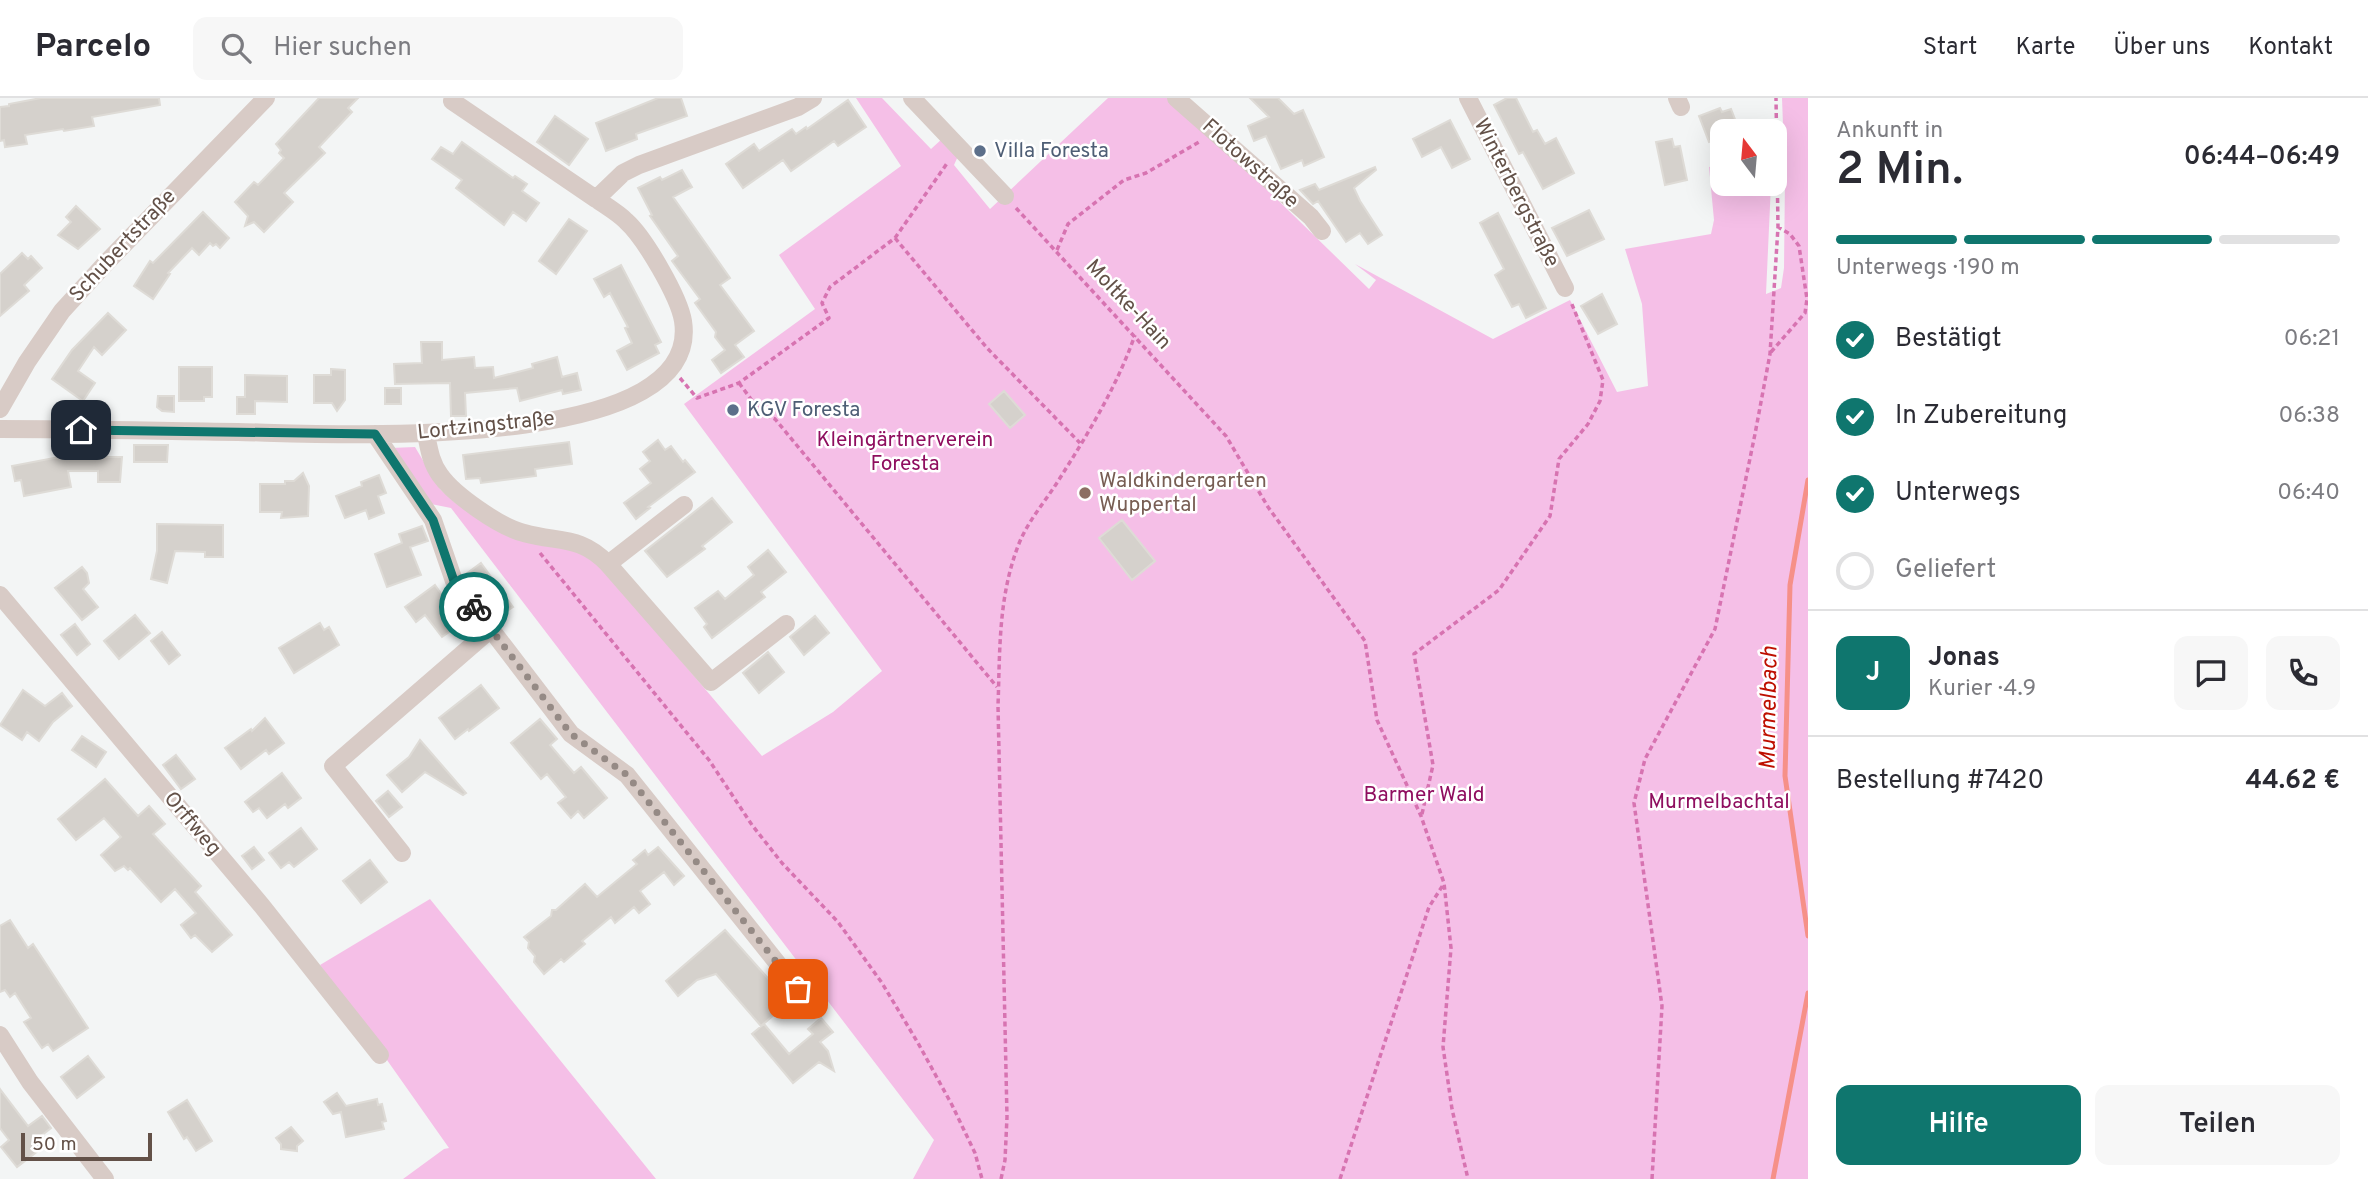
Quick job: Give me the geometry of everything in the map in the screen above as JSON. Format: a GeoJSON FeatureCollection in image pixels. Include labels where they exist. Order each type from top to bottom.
{"type":"FeatureCollection","features":[{"type":"Feature","properties":{"kind":"street","name":"Schubertstraße"},"geometry":{"type":"LineString","coordinates":[[0,409],[27,362],[62,311],[266,98]]}},
{"type":"Feature","properties":{"kind":"street"},"geometry":{"type":"LineString","coordinates":[[596,199],[623,173],[639,165],[798,107],[813,98]]}},
{"type":"Feature","properties":{"kind":"street"},"geometry":{"type":"LineString","coordinates":[[912,98],[1005,196]]}},
{"type":"Feature","properties":{"kind":"street","name":"Flotowstraße"},"geometry":{"type":"LineString","coordinates":[[1176,98],[1311,217],[1322,231]]}},
{"type":"Feature","properties":{"kind":"street","name":"Winterbergstraße"},"geometry":{"type":"LineString","coordinates":[[1468,98],[1565,288]]}},
{"type":"Feature","properties":{"kind":"street","name":"Lortzingstraße"},"geometry":{"type":"LineString","coordinates":[[0,429],[426,434],[517,426],[592,411],[636,395],[655,384],[671,369],[680,352],[684,331],[681,309],[642,239],[626,221],[596,199],[452,101]]}},
{"type":"Feature","properties":{"kind":"street"},"geometry":{"type":"LineString","coordinates":[[375,434],[433,520],[454,581],[571,734],[627,775],[798,989]]}},
{"type":"Feature","properties":{"kind":"street"},"geometry":{"type":"LineString","coordinates":[[426,434],[430,458],[440,476],[473,505],[499,523],[523,533],[575,542],[594,550],[711,682],[786,624]]}},
{"type":"Feature","properties":{"kind":"street"},"geometry":{"type":"LineString","coordinates":[[608,564],[684,505]]}},
{"type":"Feature","properties":{"kind":"street","name":"Orffweg"},"geometry":{"type":"LineString","coordinates":[[0,595],[262,906],[380,1055]]}},
{"type":"Feature","properties":{"kind":"street"},"geometry":{"type":"LineString","coordinates":[[402,853],[333,766],[491,629]]}},
{"type":"Feature","properties":{"kind":"street"},"geometry":{"type":"LineString","coordinates":[[0,1035],[30,1082],[105,1179]]}},
{"type":"Feature","properties":{"kind":"path"},"geometry":{"type":"LineString","coordinates":[[1652,1179],[1662,1006],[1634,803],[1645,759],[1715,629],[1770,354],[1778,227],[1776,98]]}},
{"type":"Feature","properties":{"kind":"path"},"geometry":{"type":"LineString","coordinates":[[1056,251],[1068,224],[1124,180],[1146,173],[1196,142],[1225,141]]}},
{"type":"Feature","properties":{"kind":"path"},"geometry":{"type":"LineString","coordinates":[[686,385],[697,398],[738,383],[829,318],[822,303],[830,287],[895,238],[950,159]]}},
{"type":"Feature","properties":{"kind":"path","name":"Moltke-Hain"},"geometry":{"type":"LineString","coordinates":[[1005,196],[1226,436],[1268,507],[1365,641],[1377,720],[1421,816],[1444,883],[1451,948],[1443,1047],[1452,1109],[1468,1179]]}},
{"type":"Feature","properties":{"kind":"path"},"geometry":{"type":"LineString","coordinates":[[1770,354],[1805,313],[1807,299],[1799,246],[1790,234],[1778,227]]}},
{"type":"Feature","properties":{"kind":"path"},"geometry":{"type":"LineString","coordinates":[[895,238],[987,348],[1080,443]]}},
{"type":"Feature","properties":{"kind":"path"},"geometry":{"type":"LineString","coordinates":[[1421,816],[1433,765],[1414,654],[1499,590],[1550,516],[1559,459],[1588,424],[1600,401],[1603,380],[1565,288]]}},
{"type":"Feature","properties":{"kind":"path"},"geometry":{"type":"LineString","coordinates":[[1001,1179],[1005,1160],[1007,1117],[999,689],[1003,597],[1018,546],[1035,511],[1059,480],[1106,403],[1135,335]]}},
{"type":"Feature","properties":{"kind":"path"},"geometry":{"type":"LineString","coordinates":[[738,383],[762,414],[775,419],[999,689]]}},
{"type":"Feature","properties":{"kind":"path"},"geometry":{"type":"LineString","coordinates":[[523,533],[709,760],[752,825],[782,863],[838,922],[882,983],[952,1105],[975,1153],[982,1179]]}},
{"type":"Feature","properties":{"kind":"path"},"geometry":{"type":"LineString","coordinates":[[1340,1179],[1429,907],[1444,883]]}},
{"type":"Feature","properties":{"kind":"green space","name":"Barmer Wald"},"geometry":{"type":"Polygon","coordinates":[[[856,98],[882,98],[931,149],[943,138],[959,154],[954,165],[990,209],[1108,98],[1168,98],[1249,172],[1369,289],[1376,280],[1355,264],[1493,339],[1570,300],[1617,392],[1648,386],[1642,304],[1625,249],[1711,234],[1714,220],[1712,196],[1770,196],[1766,294],[1781,288],[1784,268],[1785,196],[1787,196],[1787,119],[1783,119],[1782,98],[1808,98],[1808,1179],[913,1179],[934,1140],[451,508],[431,504],[391,448],[415,447],[440,489],[454,502],[506,533],[576,550],[598,563],[762,756],[833,712],[882,671],[684,404],[815,309],[779,255],[901,166],[856,98]]]}},
{"type":"Feature","properties":{"kind":"green space"},"geometry":{"type":"Polygon","coordinates":[[[430,899],[656,1179],[403,1179],[449,1148],[320,965],[430,899]]]}},
{"type":"Feature","properties":{"kind":"building"},"geometry":{"type":"Polygon","coordinates":[[[41,98],[159,98],[160,105],[92,117],[94,126],[25,135],[27,144],[5,147],[4,140],[0,141],[0,107],[41,98]]]}},
{"type":"Feature","properties":{"kind":"building"},"geometry":{"type":"Polygon","coordinates":[[[319,98],[358,98],[348,108],[352,112],[319,147],[325,153],[284,193],[293,202],[264,232],[254,222],[245,226],[248,216],[235,202],[254,182],[258,185],[284,158],[276,144],[319,98]]]}},
{"type":"Feature","properties":{"kind":"building"},"geometry":{"type":"Polygon","coordinates":[[[658,98],[681,98],[687,116],[636,134],[637,139],[606,151],[596,123],[658,98]]]}},
{"type":"Feature","properties":{"kind":"building"},"geometry":{"type":"Polygon","coordinates":[[[1250,98],[1278,98],[1294,114],[1303,110],[1324,157],[1304,166],[1302,160],[1281,169],[1266,136],[1254,141],[1248,126],[1269,117],[1250,98]]]}},
{"type":"Feature","properties":{"kind":"building"},"geometry":{"type":"Polygon","coordinates":[[[1507,98],[1516,98],[1533,132],[1537,130],[1545,144],[1556,138],[1574,173],[1543,189],[1523,152],[1519,154],[1494,105],[1507,98]]]}},
{"type":"Feature","properties":{"kind":"building"},"geometry":{"type":"Polygon","coordinates":[[[848,100],[866,127],[838,146],[834,141],[791,171],[783,160],[743,188],[726,164],[754,144],[759,151],[792,129],[796,134],[806,127],[807,129],[848,100]]]}},
{"type":"Feature","properties":{"kind":"building"},"geometry":{"type":"Polygon","coordinates":[[[1720,108],[1722,112],[1731,109],[1735,119],[1710,119],[1709,142],[1699,116],[1720,108]]]}},
{"type":"Feature","properties":{"kind":"building"},"geometry":{"type":"Polygon","coordinates":[[[555,116],[588,139],[569,165],[537,142],[555,116]]]}},
{"type":"Feature","properties":{"kind":"building"},"geometry":{"type":"Polygon","coordinates":[[[1450,120],[1470,159],[1452,168],[1441,147],[1422,157],[1413,139],[1450,120]]]}},
{"type":"Feature","properties":{"kind":"building"},"geometry":{"type":"Polygon","coordinates":[[[1672,139],[1674,147],[1680,146],[1687,180],[1665,185],[1656,142],[1672,139]]]}},
{"type":"Feature","properties":{"kind":"building"},"geometry":{"type":"Polygon","coordinates":[[[462,142],[513,178],[515,176],[527,184],[522,191],[539,203],[526,221],[513,212],[504,225],[456,188],[462,180],[432,159],[441,147],[453,154],[462,142]]]}},
{"type":"Feature","properties":{"kind":"building"},"geometry":{"type":"Polygon","coordinates":[[[1375,167],[1376,170],[1354,188],[1382,235],[1368,244],[1360,233],[1346,242],[1318,201],[1313,204],[1300,190],[1315,184],[1319,190],[1375,167]]]}},
{"type":"Feature","properties":{"kind":"building"},"geometry":{"type":"Polygon","coordinates":[[[682,170],[692,187],[673,197],[730,278],[720,285],[754,331],[735,345],[744,357],[721,373],[712,360],[725,350],[695,303],[700,299],[672,261],[678,256],[650,216],[652,215],[638,188],[682,170]]]}},
{"type":"Feature","properties":{"kind":"building"},"geometry":{"type":"Polygon","coordinates":[[[76,206],[100,229],[78,249],[58,235],[71,222],[66,217],[76,206]]]}},
{"type":"Feature","properties":{"kind":"building"},"geometry":{"type":"Polygon","coordinates":[[[1589,210],[1604,239],[1567,256],[1552,228],[1589,210]]]}},
{"type":"Feature","properties":{"kind":"building"},"geometry":{"type":"Polygon","coordinates":[[[203,212],[229,238],[220,248],[210,243],[199,255],[192,248],[168,273],[170,274],[153,299],[134,286],[150,261],[153,263],[203,212]]]}},
{"type":"Feature","properties":{"kind":"building"},"geometry":{"type":"Polygon","coordinates":[[[1498,213],[1546,308],[1526,318],[1519,304],[1512,307],[1495,275],[1504,269],[1480,223],[1498,213]]]}},
{"type":"Feature","properties":{"kind":"building"},"geometry":{"type":"Polygon","coordinates":[[[569,219],[587,231],[556,274],[539,261],[569,219]]]}},
{"type":"Feature","properties":{"kind":"building"},"geometry":{"type":"Polygon","coordinates":[[[22,253],[28,259],[31,256],[42,268],[24,285],[29,291],[0,316],[0,274],[22,253]]]}},
{"type":"Feature","properties":{"kind":"building"},"geometry":{"type":"Polygon","coordinates":[[[621,265],[661,342],[655,345],[659,353],[627,370],[617,351],[632,343],[625,328],[628,327],[610,293],[604,297],[594,279],[621,265]]]}},
{"type":"Feature","properties":{"kind":"building"},"geometry":{"type":"Polygon","coordinates":[[[1602,294],[1617,324],[1598,334],[1581,306],[1602,294]]]}},
{"type":"Feature","properties":{"kind":"building"},"geometry":{"type":"Polygon","coordinates":[[[108,313],[126,330],[102,355],[94,347],[78,371],[95,383],[83,401],[52,379],[72,350],[108,313]]]}},
{"type":"Feature","properties":{"kind":"building"},"geometry":{"type":"Polygon","coordinates":[[[421,342],[442,342],[442,360],[474,357],[475,368],[493,367],[494,378],[533,368],[532,364],[557,357],[562,377],[577,373],[581,390],[563,394],[562,390],[520,401],[517,388],[465,393],[466,416],[451,416],[450,383],[395,384],[394,364],[422,363],[421,342]]]}},
{"type":"Feature","properties":{"kind":"building"},"geometry":{"type":"Polygon","coordinates":[[[179,367],[212,367],[212,397],[204,397],[204,401],[179,401],[179,367]]]}},
{"type":"Feature","properties":{"kind":"building"},"geometry":{"type":"Polygon","coordinates":[[[331,369],[345,370],[345,400],[337,411],[332,403],[314,403],[314,375],[331,375],[331,369]]]}},
{"type":"Feature","properties":{"kind":"building"},"geometry":{"type":"Polygon","coordinates":[[[245,375],[287,376],[287,402],[255,401],[255,414],[237,414],[237,397],[245,397],[245,375]]]}},
{"type":"Feature","properties":{"kind":"building"},"geometry":{"type":"Polygon","coordinates":[[[385,388],[401,388],[401,404],[385,404],[385,388]]]}},
{"type":"Feature","properties":{"kind":"building"},"geometry":{"type":"Polygon","coordinates":[[[1004,391],[1025,415],[1010,428],[989,404],[1004,391]]]}},
{"type":"Feature","properties":{"kind":"building"},"geometry":{"type":"Polygon","coordinates":[[[158,396],[174,396],[174,412],[162,411],[157,407],[158,396]]]}},
{"type":"Feature","properties":{"kind":"building"},"geometry":{"type":"Polygon","coordinates":[[[658,440],[665,450],[671,446],[695,472],[636,519],[624,503],[651,483],[640,469],[650,461],[643,452],[658,440]]]}},
{"type":"Feature","properties":{"kind":"building"},"geometry":{"type":"Polygon","coordinates":[[[569,442],[572,464],[535,469],[536,476],[481,483],[480,478],[466,479],[463,455],[569,442]]]}},
{"type":"Feature","properties":{"kind":"building"},"geometry":{"type":"Polygon","coordinates":[[[134,445],[168,445],[167,462],[134,462],[134,445]]]}},
{"type":"Feature","properties":{"kind":"building"},"geometry":{"type":"Polygon","coordinates":[[[96,450],[96,457],[122,457],[120,482],[98,482],[98,471],[68,471],[71,487],[24,496],[21,480],[15,481],[12,466],[96,450]]]}},
{"type":"Feature","properties":{"kind":"building"},"geometry":{"type":"Polygon","coordinates":[[[303,473],[309,486],[308,516],[281,518],[282,512],[260,512],[260,484],[285,484],[285,481],[294,481],[303,473]]]}},
{"type":"Feature","properties":{"kind":"building"},"geometry":{"type":"Polygon","coordinates":[[[379,475],[386,493],[378,496],[384,513],[369,519],[366,510],[345,518],[336,496],[362,486],[361,482],[379,475]]]}},
{"type":"Feature","properties":{"kind":"building"},"geometry":{"type":"Polygon","coordinates":[[[712,498],[732,522],[702,546],[705,549],[667,577],[645,551],[712,498]]]}},
{"type":"Feature","properties":{"kind":"building"},"geometry":{"type":"Polygon","coordinates":[[[1122,520],[1155,561],[1132,580],[1099,538],[1122,520]]]}},
{"type":"Feature","properties":{"kind":"building"},"geometry":{"type":"Polygon","coordinates":[[[157,524],[223,525],[223,557],[205,557],[205,552],[175,551],[167,583],[151,579],[157,551],[157,524]]]}},
{"type":"Feature","properties":{"kind":"building"},"geometry":{"type":"Polygon","coordinates":[[[422,526],[428,541],[410,547],[421,575],[387,587],[375,554],[402,543],[399,534],[422,526]]]}},
{"type":"Feature","properties":{"kind":"building"},"geometry":{"type":"Polygon","coordinates":[[[768,550],[786,572],[761,592],[765,597],[712,638],[704,627],[707,624],[695,608],[718,591],[725,599],[754,575],[748,567],[768,550]]]}},
{"type":"Feature","properties":{"kind":"building"},"geometry":{"type":"Polygon","coordinates":[[[481,563],[513,607],[498,617],[473,587],[475,586],[466,574],[481,563]]]}},
{"type":"Feature","properties":{"kind":"building"},"geometry":{"type":"Polygon","coordinates":[[[82,567],[87,573],[89,583],[83,589],[98,607],[82,620],[55,588],[82,567]]]}},
{"type":"Feature","properties":{"kind":"building"},"geometry":{"type":"Polygon","coordinates":[[[435,585],[462,623],[442,637],[425,615],[416,622],[405,607],[435,585]]]}},
{"type":"Feature","properties":{"kind":"building"},"geometry":{"type":"Polygon","coordinates":[[[135,615],[150,633],[119,659],[104,641],[135,615]]]}},
{"type":"Feature","properties":{"kind":"building"},"geometry":{"type":"Polygon","coordinates":[[[815,616],[829,633],[804,655],[790,637],[815,616]]]}},
{"type":"Feature","properties":{"kind":"building"},"geometry":{"type":"Polygon","coordinates":[[[320,623],[324,630],[329,627],[339,645],[294,673],[279,648],[320,623]]]}},
{"type":"Feature","properties":{"kind":"building"},"geometry":{"type":"Polygon","coordinates":[[[75,624],[90,644],[77,655],[61,635],[75,624]]]}},
{"type":"Feature","properties":{"kind":"building"},"geometry":{"type":"Polygon","coordinates":[[[162,632],[180,655],[169,664],[151,641],[162,632]]]}},
{"type":"Feature","properties":{"kind":"building"},"geometry":{"type":"Polygon","coordinates":[[[768,652],[784,672],[759,693],[743,673],[768,652]]]}},
{"type":"Feature","properties":{"kind":"building"},"geometry":{"type":"Polygon","coordinates":[[[481,685],[499,708],[455,739],[439,718],[481,685]]]}},
{"type":"Feature","properties":{"kind":"building"},"geometry":{"type":"Polygon","coordinates":[[[23,690],[45,706],[62,693],[72,706],[53,722],[39,741],[27,732],[22,740],[0,725],[23,690]]]}},
{"type":"Feature","properties":{"kind":"building"},"geometry":{"type":"Polygon","coordinates":[[[265,718],[284,743],[269,754],[266,750],[241,769],[225,748],[251,729],[252,731],[265,718]]]}},
{"type":"Feature","properties":{"kind":"building"},"geometry":{"type":"Polygon","coordinates":[[[540,719],[557,739],[550,745],[574,773],[581,767],[607,798],[584,818],[578,811],[571,818],[558,803],[566,797],[547,774],[541,779],[511,743],[540,719]]]}},
{"type":"Feature","properties":{"kind":"building"},"geometry":{"type":"Polygon","coordinates":[[[82,736],[106,752],[96,767],[72,750],[82,736]]]}},
{"type":"Feature","properties":{"kind":"building"},"geometry":{"type":"Polygon","coordinates":[[[420,740],[466,793],[463,795],[425,772],[402,792],[387,775],[409,757],[420,740]]]}},
{"type":"Feature","properties":{"kind":"building"},"geometry":{"type":"Polygon","coordinates":[[[176,755],[195,779],[181,789],[163,765],[176,755]]]}},
{"type":"Feature","properties":{"kind":"building"},"geometry":{"type":"Polygon","coordinates":[[[282,773],[301,798],[288,808],[285,804],[267,818],[259,808],[253,812],[245,802],[282,773]]]}},
{"type":"Feature","properties":{"kind":"building"},"geometry":{"type":"Polygon","coordinates":[[[105,779],[138,816],[149,806],[165,824],[153,834],[201,886],[195,892],[232,935],[212,952],[195,935],[191,938],[181,925],[196,913],[175,889],[161,902],[130,868],[128,870],[124,866],[115,871],[101,855],[121,837],[104,818],[76,840],[58,819],[105,779]]]}},
{"type":"Feature","properties":{"kind":"building"},"geometry":{"type":"Polygon","coordinates":[[[388,791],[402,807],[389,817],[376,801],[388,791]]]}},
{"type":"Feature","properties":{"kind":"building"},"geometry":{"type":"Polygon","coordinates":[[[301,828],[317,849],[294,867],[289,862],[281,868],[269,853],[301,828]]]}},
{"type":"Feature","properties":{"kind":"building"},"geometry":{"type":"Polygon","coordinates":[[[254,847],[264,860],[252,869],[242,856],[254,847]]]}},
{"type":"Feature","properties":{"kind":"building"},"geometry":{"type":"Polygon","coordinates":[[[658,847],[684,876],[674,885],[664,872],[640,891],[650,904],[639,913],[634,907],[615,923],[611,917],[582,941],[585,944],[564,962],[561,959],[544,974],[534,962],[535,956],[524,937],[585,884],[597,897],[637,864],[633,860],[645,850],[648,855],[658,847]]]}},
{"type":"Feature","properties":{"kind":"building"},"geometry":{"type":"Polygon","coordinates":[[[370,860],[387,882],[361,903],[343,881],[370,860]]]}},
{"type":"Feature","properties":{"kind":"building"},"geometry":{"type":"Polygon","coordinates":[[[10,920],[28,948],[33,944],[88,1028],[53,1051],[48,1044],[42,1048],[24,1022],[31,1018],[15,993],[10,997],[5,990],[0,992],[0,926],[10,920]]]}},
{"type":"Feature","properties":{"kind":"building"},"geometry":{"type":"Polygon","coordinates":[[[725,930],[789,1002],[761,1026],[716,974],[697,980],[678,996],[666,981],[725,930]]]}},
{"type":"Feature","properties":{"kind":"building"},"geometry":{"type":"Polygon","coordinates":[[[821,1018],[833,1032],[820,1042],[828,1051],[834,1071],[819,1062],[793,1083],[752,1034],[764,1024],[789,1054],[813,1034],[808,1029],[821,1018]]]}},
{"type":"Feature","properties":{"kind":"building"},"geometry":{"type":"Polygon","coordinates":[[[88,1056],[104,1077],[77,1098],[61,1077],[88,1056]]]}},
{"type":"Feature","properties":{"kind":"building"},"geometry":{"type":"Polygon","coordinates":[[[0,1089],[28,1126],[42,1116],[51,1128],[41,1136],[47,1144],[17,1167],[1,1147],[9,1140],[0,1128],[0,1089]]]}},
{"type":"Feature","properties":{"kind":"building"},"geometry":{"type":"Polygon","coordinates":[[[337,1093],[346,1106],[377,1099],[378,1105],[382,1104],[386,1121],[382,1122],[384,1129],[346,1137],[341,1112],[333,1114],[324,1102],[337,1093]]]}},
{"type":"Feature","properties":{"kind":"building"},"geometry":{"type":"Polygon","coordinates":[[[187,1100],[212,1141],[196,1151],[187,1137],[184,1139],[168,1112],[187,1100]]]}},
{"type":"Feature","properties":{"kind":"building"},"geometry":{"type":"Polygon","coordinates":[[[291,1127],[303,1141],[297,1146],[297,1151],[281,1149],[276,1138],[291,1127]]]}},
{"type":"Feature","properties":{"kind":"waterway","name":"Murmelbach"},"geometry":{"type":"LineString","coordinates":[[1808,480],[1790,585],[1785,776],[1808,936]]}},
{"type":"Feature","properties":{"kind":"waterway","name":"Murmelbach"},"geometry":{"type":"LineString","coordinates":[[1773,1179],[1808,993]]}},
{"type":"Feature","properties":{"kind":"way so far"},"geometry":{"type":"LineString","coordinates":[[474,607],[571,734],[627,775],[798,989]]}},
{"type":"Feature","properties":{"kind":"place","name":"Villa Foresta"},"geometry":{"type":"Point","coordinates":[980,151]}},
{"type":"Feature","properties":{"kind":"place","name":"KGV Foresta"},"geometry":{"type":"Point","coordinates":[733,410]}},
{"type":"Feature","properties":{"kind":"place","name":"Waldkindergarten Wuppertal"},"geometry":{"type":"Point","coordinates":[1085,493]}},
{"type":"Feature","properties":{"kind":"route"},"geometry":{"type":"LineString","coordinates":[[81,430],[375,434],[433,520],[454,581],[474,607]]}},
{"type":"Feature","properties":{"kind":"park label","name":"Kleingärtnerverein Foresta"},"geometry":{"type":"Point","coordinates":[905,452]}},
{"type":"Feature","properties":{"kind":"park label","name":"Murmelbachtal"},"geometry":{"type":"Point","coordinates":[1719,802]}}]}
